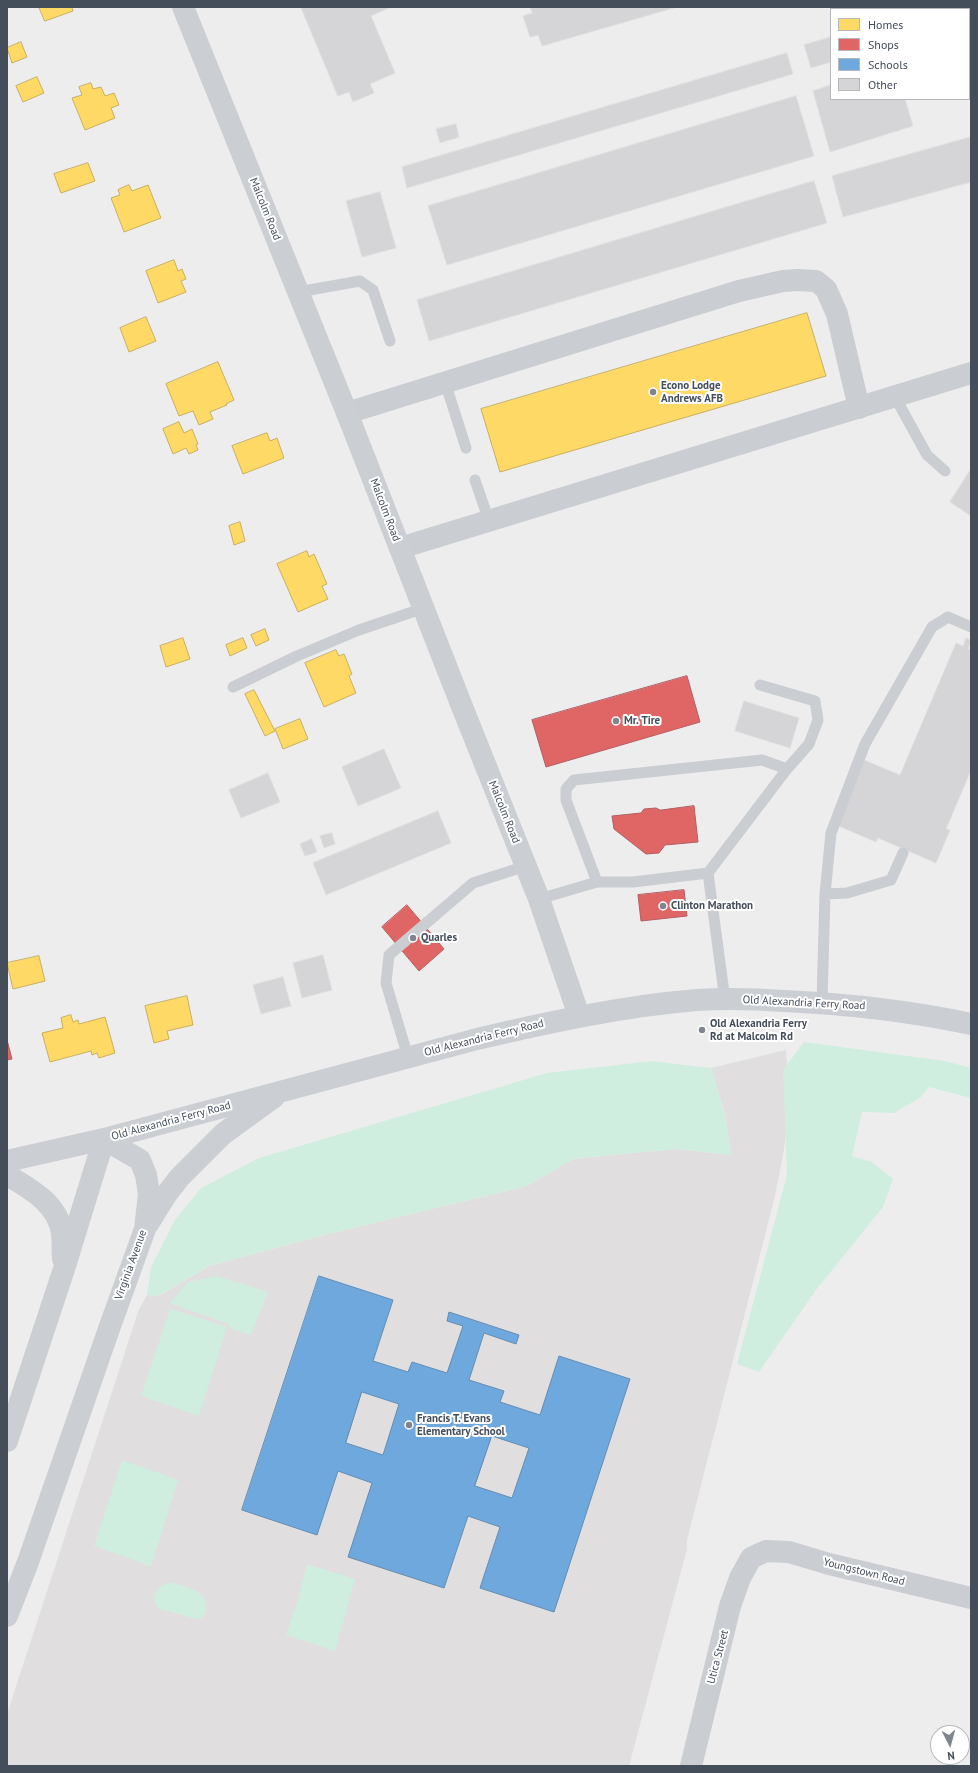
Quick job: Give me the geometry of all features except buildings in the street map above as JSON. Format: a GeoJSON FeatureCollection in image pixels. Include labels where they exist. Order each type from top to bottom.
{"type":"FeatureCollection","features":[{"type":"Feature","properties":{"kind":"street","name":"Malcolm Road"},"geometry":{"type":"LineString","coordinates":[[183,7],[347,413],[539,899],[579,1016]]}},
{"type":"Feature","properties":{"kind":"street"},"geometry":{"type":"LineString","coordinates":[[347,413],[739,291],[783,281],[798,280],[816,281],[826,289],[837,314],[859,408]]}},
{"type":"Feature","properties":{"kind":"street"},"geometry":{"type":"LineString","coordinates":[[400,548],[971,373]]}},
{"type":"Feature","properties":{"kind":"street","name":"Old Alexandria Ferry Road"},"geometry":{"type":"LineString","coordinates":[[7,1161],[104,1139],[508,1031],[579,1016],[648,1005],[698,1000],[752,999],[845,1004],[897,1011],[971,1024]]}},
{"type":"Feature","properties":{"kind":"street"},"geometry":{"type":"LineString","coordinates":[[145,1229],[166,1195],[179,1178],[223,1134],[235,1127],[282,1091]]}},
{"type":"Feature","properties":{"kind":"street"},"geometry":{"type":"LineString","coordinates":[[7,1441],[64,1269],[104,1139]]}},
{"type":"Feature","properties":{"kind":"street","name":"Virginia Avenue"},"geometry":{"type":"LineString","coordinates":[[7,1616],[28,1562],[107,1333],[145,1229],[149,1194],[146,1175],[140,1160],[104,1139]]}},
{"type":"Feature","properties":{"kind":"street"},"geometry":{"type":"LineString","coordinates":[[7,1175],[36,1193],[47,1202],[54,1212],[62,1233],[64,1269]]}},
{"type":"Feature","properties":{"kind":"street","name":"Youngstown Road"},"geometry":{"type":"LineString","coordinates":[[757,1554],[766,1551],[789,1552],[829,1564],[971,1598]]}},
{"type":"Feature","properties":{"kind":"street","name":"Utica Street"},"geometry":{"type":"LineString","coordinates":[[691,1766],[730,1606],[748,1562],[757,1554]]}},
{"type":"Feature","properties":{"kind":"lane"},"geometry":{"type":"LineString","coordinates":[[298,292],[360,281],[373,290],[390,341]]}},
{"type":"Feature","properties":{"kind":"lane"},"geometry":{"type":"LineString","coordinates":[[445,382],[466,448]]}},
{"type":"Feature","properties":{"kind":"lane"},"geometry":{"type":"LineString","coordinates":[[895,397],[927,455],[945,471]]}},
{"type":"Feature","properties":{"kind":"lane"},"geometry":{"type":"LineString","coordinates":[[475,480],[489,521]]}},
{"type":"Feature","properties":{"kind":"lane"},"geometry":{"type":"LineString","coordinates":[[233,687],[297,656],[352,633],[424,608]]}},
{"type":"Feature","properties":{"kind":"lane"},"geometry":{"type":"LineString","coordinates":[[822,1003],[825,894],[831,833],[865,744],[932,627],[948,618],[971,627]]}},
{"type":"Feature","properties":{"kind":"lane"},"geometry":{"type":"LineString","coordinates":[[725,1000],[708,873],[787,769],[809,744],[818,720],[815,701],[760,685]]}},
{"type":"Feature","properties":{"kind":"lane"},"geometry":{"type":"LineString","coordinates":[[597,882],[566,800],[566,789],[574,780],[762,760],[787,769]]}},
{"type":"Feature","properties":{"kind":"lane"},"geometry":{"type":"LineString","coordinates":[[825,894],[848,892],[891,880],[903,853]]}},
{"type":"Feature","properties":{"kind":"lane"},"geometry":{"type":"LineString","coordinates":[[408,1057],[386,983],[389,955],[473,883],[526,866]]}},
{"type":"Feature","properties":{"kind":"lane"},"geometry":{"type":"LineString","coordinates":[[539,899],[597,882],[633,882],[708,873]]}},
{"type":"Feature","properties":{"kind":"shaded area","name":"Francis T. Evans Elementary School"},"geometry":{"type":"Polygon","coordinates":[[[786,1050],[790,1101],[784,1149],[775,1196],[687,1540],[687,1549],[629,1766],[7,1766],[7,1714],[139,1309],[147,1295],[159,1296],[209,1266],[328,1234],[527,1186],[573,1159],[675,1149],[731,1155],[725,1114],[711,1068],[786,1050]]]}},
{"type":"Feature","properties":{"kind":"green space"},"geometry":{"type":"Polygon","coordinates":[[[804,1042],[945,1061],[971,1068],[971,1098],[929,1087],[920,1098],[894,1113],[862,1112],[852,1156],[872,1162],[893,1179],[883,1207],[816,1290],[759,1372],[737,1364],[787,1175],[783,1070],[804,1042]]]}},
{"type":"Feature","properties":{"kind":"green space"},"geometry":{"type":"Polygon","coordinates":[[[652,1061],[711,1068],[725,1114],[731,1155],[675,1149],[573,1159],[527,1186],[328,1234],[209,1266],[158,1296],[147,1295],[151,1267],[175,1220],[201,1188],[259,1158],[547,1073],[652,1061]]]}},
{"type":"Feature","properties":{"kind":"green space"},"geometry":{"type":"Polygon","coordinates":[[[217,1276],[268,1292],[251,1335],[232,1329],[228,1324],[170,1303],[188,1282],[217,1276]]]}},
{"type":"Feature","properties":{"kind":"green space"},"geometry":{"type":"Polygon","coordinates":[[[170,1309],[227,1327],[199,1416],[141,1396],[170,1309]]]}},
{"type":"Feature","properties":{"kind":"green space"},"geometry":{"type":"Polygon","coordinates":[[[122,1460],[178,1480],[151,1566],[94,1546],[122,1460]]]}},
{"type":"Feature","properties":{"kind":"green space"},"geometry":{"type":"Polygon","coordinates":[[[307,1564],[355,1579],[335,1651],[286,1635],[297,1603],[307,1564]]]}},
{"type":"Feature","properties":{"kind":"green space"},"geometry":{"type":"Polygon","coordinates":[[[168,1583],[187,1587],[200,1594],[205,1600],[207,1608],[205,1614],[201,1618],[197,1619],[160,1609],[155,1602],[155,1594],[160,1587],[168,1583]]]}},
{"type":"Feature","properties":{"kind":"place","name":"Econo Lodge Andrews AFB"},"geometry":{"type":"Point","coordinates":[653,392]}},
{"type":"Feature","properties":{"kind":"place","name":"Mr. Tire"},"geometry":{"type":"Point","coordinates":[616,721]}},
{"type":"Feature","properties":{"kind":"place","name":"Clinton Marathon"},"geometry":{"type":"Point","coordinates":[663,906]}},
{"type":"Feature","properties":{"kind":"place","name":"Quarles"},"geometry":{"type":"Point","coordinates":[413,938]}},
{"type":"Feature","properties":{"kind":"place","name":"Old Alexandria Ferry Rd at Malcolm Rd"},"geometry":{"type":"Point","coordinates":[702,1030]}},
{"type":"Feature","properties":{"kind":"place","name":"Francis T. Evans Elementary School"},"geometry":{"type":"Point","coordinates":[409,1425]}}]}
